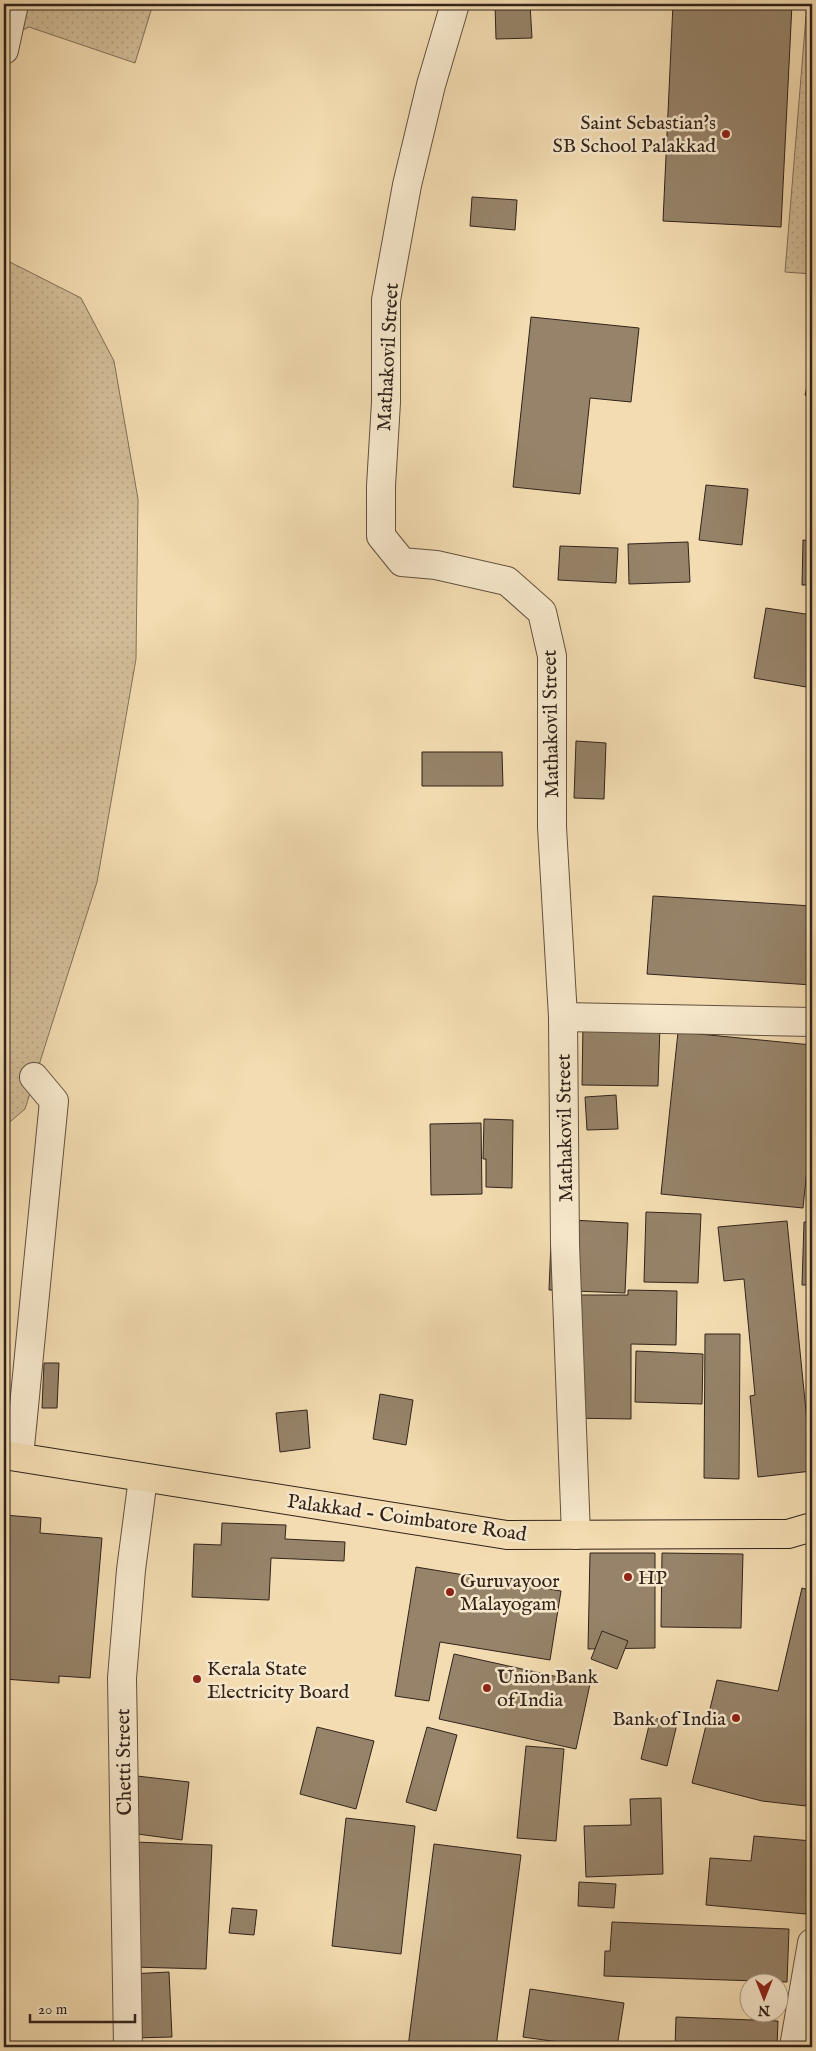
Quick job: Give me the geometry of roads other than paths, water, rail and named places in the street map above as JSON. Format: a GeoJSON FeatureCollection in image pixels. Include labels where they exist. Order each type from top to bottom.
{"type":"FeatureCollection","features":[{"type":"Feature","properties":{"kind":"main road","name":"Palakkad - Coimbatore Road"},"geometry":{"type":"LineString","coordinates":[[11,1456],[506,1534],[788,1534],[812,1527]]}},
{"type":"Feature","properties":{"kind":"street"},"geometry":{"type":"LineString","coordinates":[[4,50],[14,4]]}},
{"type":"Feature","properties":{"kind":"street","name":"Mathakovil Street"},"geometry":{"type":"LineString","coordinates":[[456,4],[431,85],[412,166],[386,300],[386,402],[381,486],[381,536],[402,562],[436,565],[507,580],[542,612],[552,656],[552,828],[563,1017],[565,1244],[576,1534]]}},
{"type":"Feature","properties":{"kind":"street"},"geometry":{"type":"LineString","coordinates":[[563,1017],[812,1022]]}},
{"type":"Feature","properties":{"kind":"street"},"geometry":{"type":"LineString","coordinates":[[11,1456],[54,1101],[34,1077]]}},
{"type":"Feature","properties":{"kind":"street","name":"Chetti Street"},"geometry":{"type":"LineString","coordinates":[[128,2047],[122,1678],[131,1570],[143,1478]]}},
{"type":"Feature","properties":{"kind":"street"},"geometry":{"type":"LineString","coordinates":[[794,2047],[812,1944]]}},
{"type":"Feature","properties":{"kind":"place","name":"Saint Sebastian's SB School Palakkad"},"geometry":{"type":"Point","coordinates":[726,134]}},
{"type":"Feature","properties":{"kind":"place","name":"HP"},"geometry":{"type":"Point","coordinates":[628,1577]}},
{"type":"Feature","properties":{"kind":"place","name":"Guruvayoor Malayogam"},"geometry":{"type":"Point","coordinates":[450,1592]}},
{"type":"Feature","properties":{"kind":"place","name":"Kerala State Electricity Board"},"geometry":{"type":"Point","coordinates":[197,1679]}},
{"type":"Feature","properties":{"kind":"place","name":"Union Bank of India"},"geometry":{"type":"Point","coordinates":[487,1688]}},
{"type":"Feature","properties":{"kind":"place","name":"Bank of India"},"geometry":{"type":"Point","coordinates":[736,1718]}}]}
